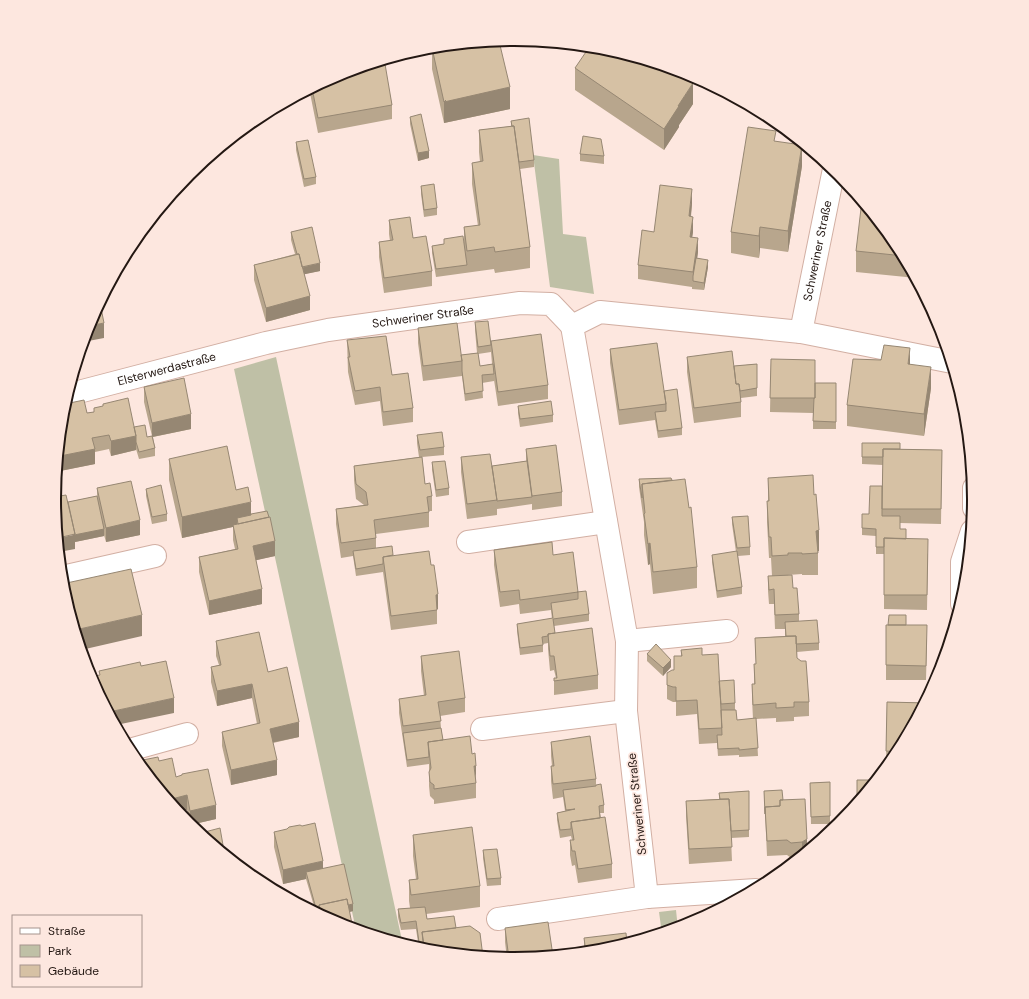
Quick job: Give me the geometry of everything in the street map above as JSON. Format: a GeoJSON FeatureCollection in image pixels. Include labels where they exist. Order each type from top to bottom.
{"type":"FeatureCollection","features":[{"type":"Feature","properties":{"kind":"street","name":"Schweriner Straße"},"geometry":{"type":"LineString","coordinates":[[802,332],[833,177]]}},
{"type":"Feature","properties":{"kind":"street","name":"Schweriner Straße"},"geometry":{"type":"LineString","coordinates":[[266,343],[328,330],[520,303],[551,304],[572,326],[627,640],[626,711],[647,896]]}},
{"type":"Feature","properties":{"kind":"street"},"geometry":{"type":"LineString","coordinates":[[572,326],[600,312],[802,332],[946,361]]}},
{"type":"Feature","properties":{"kind":"street","name":"Elsterwerdastraße"},"geometry":{"type":"LineString","coordinates":[[74,393],[266,343]]}},
{"type":"Feature","properties":{"kind":"street"},"geometry":{"type":"LineString","coordinates":[[468,542],[606,522]]}},
{"type":"Feature","properties":{"kind":"street"},"geometry":{"type":"LineString","coordinates":[[962,571],[962,562],[964,554]]}},
{"type":"Feature","properties":{"kind":"street"},"geometry":{"type":"LineString","coordinates":[[68,576],[155,556]]}},
{"type":"Feature","properties":{"kind":"street"},"geometry":{"type":"LineString","coordinates":[[627,640],[727,632]]}},
{"type":"Feature","properties":{"kind":"street"},"geometry":{"type":"LineString","coordinates":[[482,729],[626,711]]}},
{"type":"Feature","properties":{"kind":"street"},"geometry":{"type":"LineString","coordinates":[[135,748],[187,734]]}},
{"type":"Feature","properties":{"kind":"street"},"geometry":{"type":"LineString","coordinates":[[498,919],[647,896],[743,891]]}},
{"type":"Feature","properties":{"kind":"green space"},"geometry":{"type":"Polygon","coordinates":[[[533,155],[559,159],[563,234],[586,237],[594,294],[550,287],[533,155]]]}},
{"type":"Feature","properties":{"kind":"green space"},"geometry":{"type":"Polygon","coordinates":[[[276,357],[402,939],[355,923],[234,369],[276,357]]]}},
{"type":"Feature","properties":{"kind":"green space"},"geometry":{"type":"Polygon","coordinates":[[[676,910],[677,922],[661,929],[659,912],[676,910]]]}},
{"type":"Feature","properties":{"kind":"building"},"geometry":{"type":"Polygon","coordinates":[[[500,46],[510,87],[444,102],[433,54],[455,50],[500,46]]]}},
{"type":"Feature","properties":{"kind":"building"},"geometry":{"type":"Polygon","coordinates":[[[586,52],[632,61],[693,83],[664,129],[575,68],[586,52]]]}},
{"type":"Feature","properties":{"kind":"building"},"geometry":{"type":"Polygon","coordinates":[[[385,65],[392,105],[318,118],[313,93],[341,81],[385,65]]]}},
{"type":"Feature","properties":{"kind":"building"},"geometry":{"type":"Polygon","coordinates":[[[421,114],[429,151],[418,153],[410,117],[421,114]]]}},
{"type":"Feature","properties":{"kind":"building"},"geometry":{"type":"Polygon","coordinates":[[[529,118],[534,160],[519,162],[514,126],[512,126],[511,121],[529,118]]]}},
{"type":"Feature","properties":{"kind":"building"},"geometry":{"type":"Polygon","coordinates":[[[514,126],[530,247],[495,252],[494,247],[467,251],[464,227],[480,225],[472,163],[483,161],[479,130],[514,126]]]}},
{"type":"Feature","properties":{"kind":"building"},"geometry":{"type":"Polygon","coordinates":[[[748,127],[776,131],[774,141],[796,144],[801,149],[788,231],[760,227],[759,236],[731,232],[748,127]]]}},
{"type":"Feature","properties":{"kind":"building"},"geometry":{"type":"Polygon","coordinates":[[[583,136],[601,139],[604,156],[580,154],[583,136]]]}},
{"type":"Feature","properties":{"kind":"building"},"geometry":{"type":"Polygon","coordinates":[[[308,140],[316,177],[304,179],[296,142],[308,140]]]}},
{"type":"Feature","properties":{"kind":"building"},"geometry":{"type":"Polygon","coordinates":[[[434,184],[437,208],[424,210],[421,186],[434,184]]]}},
{"type":"Feature","properties":{"kind":"building"},"geometry":{"type":"Polygon","coordinates":[[[660,185],[692,189],[689,216],[693,217],[690,237],[698,238],[693,272],[638,265],[642,230],[654,232],[660,185]]]}},
{"type":"Feature","properties":{"kind":"building"},"geometry":{"type":"Polygon","coordinates":[[[861,207],[896,255],[856,251],[861,207]]]}},
{"type":"Feature","properties":{"kind":"building"},"geometry":{"type":"Polygon","coordinates":[[[410,217],[413,238],[426,236],[432,271],[384,278],[379,242],[393,240],[389,220],[410,217]]]}},
{"type":"Feature","properties":{"kind":"building"},"geometry":{"type":"Polygon","coordinates":[[[312,227],[320,263],[302,267],[291,232],[312,227]]]}},
{"type":"Feature","properties":{"kind":"building"},"geometry":{"type":"Polygon","coordinates":[[[463,236],[467,265],[436,269],[432,246],[444,244],[444,239],[463,236]]]}},
{"type":"Feature","properties":{"kind":"building"},"geometry":{"type":"Polygon","coordinates":[[[299,254],[310,296],[266,308],[254,265],[299,254]]]}},
{"type":"Feature","properties":{"kind":"building"},"geometry":{"type":"Polygon","coordinates":[[[696,258],[708,260],[704,283],[693,281],[696,258]]]}},
{"type":"Feature","properties":{"kind":"building"},"geometry":{"type":"Polygon","coordinates":[[[102,313],[104,323],[97,324],[102,313]]]}},
{"type":"Feature","properties":{"kind":"building"},"geometry":{"type":"Polygon","coordinates":[[[488,321],[491,345],[478,347],[475,322],[488,321]]]}},
{"type":"Feature","properties":{"kind":"building"},"geometry":{"type":"Polygon","coordinates":[[[457,323],[462,361],[423,366],[418,328],[457,323]]]}},
{"type":"Feature","properties":{"kind":"building"},"geometry":{"type":"Polygon","coordinates":[[[541,334],[548,385],[498,392],[491,341],[541,334]]]}},
{"type":"Feature","properties":{"kind":"building"},"geometry":{"type":"Polygon","coordinates":[[[386,336],[392,375],[408,373],[413,408],[383,412],[380,387],[355,391],[348,357],[350,357],[347,340],[386,336]]]}},
{"type":"Feature","properties":{"kind":"building"},"geometry":{"type":"Polygon","coordinates":[[[657,343],[666,404],[619,410],[610,349],[657,343]]]}},
{"type":"Feature","properties":{"kind":"building"},"geometry":{"type":"Polygon","coordinates":[[[884,345],[910,348],[908,364],[931,367],[924,414],[847,405],[853,359],[881,360],[884,345]]]}},
{"type":"Feature","properties":{"kind":"building"},"geometry":{"type":"Polygon","coordinates":[[[732,351],[736,384],[739,384],[741,402],[694,408],[687,357],[732,351]]]}},
{"type":"Feature","properties":{"kind":"building"},"geometry":{"type":"Polygon","coordinates":[[[478,353],[480,366],[493,364],[494,374],[482,375],[483,391],[465,394],[461,355],[478,353]]]}},
{"type":"Feature","properties":{"kind":"building"},"geometry":{"type":"Polygon","coordinates":[[[771,359],[815,360],[815,398],[770,398],[771,359]]]}},
{"type":"Feature","properties":{"kind":"building"},"geometry":{"type":"Polygon","coordinates":[[[757,364],[757,388],[740,391],[739,384],[736,384],[734,366],[757,364]]]}},
{"type":"Feature","properties":{"kind":"building"},"geometry":{"type":"Polygon","coordinates":[[[184,378],[191,414],[152,423],[144,387],[184,378]]]}},
{"type":"Feature","properties":{"kind":"building"},"geometry":{"type":"Polygon","coordinates":[[[815,383],[836,383],[836,422],[813,421],[815,383]]]}},
{"type":"Feature","properties":{"kind":"building"},"geometry":{"type":"Polygon","coordinates":[[[677,389],[682,428],[658,431],[655,412],[666,411],[664,391],[677,389]]]}},
{"type":"Feature","properties":{"kind":"building"},"geometry":{"type":"Polygon","coordinates":[[[128,398],[136,436],[111,441],[109,435],[92,438],[95,449],[63,455],[72,403],[84,400],[87,413],[94,412],[94,408],[103,406],[103,404],[128,398]]]}},
{"type":"Feature","properties":{"kind":"building"},"geometry":{"type":"Polygon","coordinates":[[[551,401],[553,415],[520,419],[518,406],[551,401]]]}},
{"type":"Feature","properties":{"kind":"building"},"geometry":{"type":"Polygon","coordinates":[[[145,425],[147,437],[152,436],[155,448],[139,452],[134,427],[145,425]]]}},
{"type":"Feature","properties":{"kind":"building"},"geometry":{"type":"Polygon","coordinates":[[[442,432],[444,447],[420,450],[417,435],[442,432]]]}},
{"type":"Feature","properties":{"kind":"building"},"geometry":{"type":"Polygon","coordinates":[[[862,443],[900,443],[900,449],[883,449],[883,457],[862,457],[862,443]]]}},
{"type":"Feature","properties":{"kind":"building"},"geometry":{"type":"Polygon","coordinates":[[[556,445],[562,492],[532,496],[526,449],[556,445]]]}},
{"type":"Feature","properties":{"kind":"building"},"geometry":{"type":"Polygon","coordinates":[[[227,446],[236,490],[248,487],[251,502],[182,517],[169,459],[227,446]]]}},
{"type":"Feature","properties":{"kind":"building"},"geometry":{"type":"Polygon","coordinates":[[[883,449],[942,450],[941,509],[882,509],[883,449]]]}},
{"type":"Feature","properties":{"kind":"building"},"geometry":{"type":"Polygon","coordinates":[[[490,454],[497,500],[467,504],[461,457],[490,454]]]}},
{"type":"Feature","properties":{"kind":"building"},"geometry":{"type":"Polygon","coordinates":[[[422,457],[425,484],[430,483],[432,496],[427,497],[429,512],[374,520],[376,538],[341,543],[336,509],[368,505],[366,492],[356,484],[354,466],[422,457]]]}},
{"type":"Feature","properties":{"kind":"building"},"geometry":{"type":"Polygon","coordinates":[[[445,461],[449,488],[436,490],[432,462],[445,461]]]}},
{"type":"Feature","properties":{"kind":"building"},"geometry":{"type":"Polygon","coordinates":[[[527,461],[532,497],[497,501],[492,466],[527,461]]]}},
{"type":"Feature","properties":{"kind":"building"},"geometry":{"type":"Polygon","coordinates":[[[813,475],[819,530],[816,531],[818,553],[788,553],[788,555],[772,556],[771,537],[769,537],[767,501],[769,501],[768,478],[813,475]]]}},
{"type":"Feature","properties":{"kind":"building"},"geometry":{"type":"Polygon","coordinates":[[[671,478],[672,480],[642,484],[642,498],[639,479],[671,478]]]}},
{"type":"Feature","properties":{"kind":"building"},"geometry":{"type":"Polygon","coordinates":[[[685,479],[689,508],[691,507],[697,567],[653,572],[650,543],[648,544],[644,514],[642,484],[685,479]]]}},
{"type":"Feature","properties":{"kind":"building"},"geometry":{"type":"Polygon","coordinates":[[[131,481],[140,520],[106,528],[97,488],[131,481]]]}},
{"type":"Feature","properties":{"kind":"building"},"geometry":{"type":"Polygon","coordinates":[[[161,485],[167,514],[152,517],[146,489],[161,485]]]}},
{"type":"Feature","properties":{"kind":"building"},"geometry":{"type":"Polygon","coordinates":[[[870,486],[882,486],[882,516],[900,516],[900,529],[906,529],[906,539],[884,538],[884,547],[876,547],[876,529],[862,528],[862,514],[869,514],[870,486]]]}},
{"type":"Feature","properties":{"kind":"building"},"geometry":{"type":"Polygon","coordinates":[[[66,495],[75,534],[63,537],[62,529],[61,496],[66,495]]]}},
{"type":"Feature","properties":{"kind":"building"},"geometry":{"type":"Polygon","coordinates":[[[97,496],[104,529],[74,535],[68,502],[97,496]]]}},
{"type":"Feature","properties":{"kind":"building"},"geometry":{"type":"Polygon","coordinates":[[[267,511],[269,517],[238,524],[237,518],[267,511]]]}},
{"type":"Feature","properties":{"kind":"building"},"geometry":{"type":"Polygon","coordinates":[[[748,516],[750,547],[737,548],[732,517],[748,516]]]}},
{"type":"Feature","properties":{"kind":"building"},"geometry":{"type":"Polygon","coordinates":[[[270,517],[275,541],[253,546],[262,589],[209,601],[199,557],[238,549],[233,525],[270,517]]]}},
{"type":"Feature","properties":{"kind":"building"},"geometry":{"type":"Polygon","coordinates":[[[884,538],[928,539],[927,595],[884,595],[884,538]]]}},
{"type":"Feature","properties":{"kind":"building"},"geometry":{"type":"Polygon","coordinates":[[[552,542],[553,555],[573,552],[578,592],[520,600],[519,590],[500,592],[494,550],[552,542]]]}},
{"type":"Feature","properties":{"kind":"building"},"geometry":{"type":"Polygon","coordinates":[[[392,546],[393,555],[383,557],[383,564],[356,569],[353,551],[392,546]]]}},
{"type":"Feature","properties":{"kind":"building"},"geometry":{"type":"Polygon","coordinates":[[[429,551],[431,565],[434,565],[438,594],[436,595],[437,610],[391,616],[383,557],[429,551]]]}},
{"type":"Feature","properties":{"kind":"building"},"geometry":{"type":"Polygon","coordinates":[[[737,551],[742,587],[717,591],[712,555],[737,551]]]}},
{"type":"Feature","properties":{"kind":"building"},"geometry":{"type":"Polygon","coordinates":[[[131,569],[142,615],[80,629],[69,582],[131,569]]]}},
{"type":"Feature","properties":{"kind":"building"},"geometry":{"type":"Polygon","coordinates":[[[792,575],[793,588],[797,588],[799,614],[775,615],[774,589],[769,590],[768,576],[792,575]]]}},
{"type":"Feature","properties":{"kind":"building"},"geometry":{"type":"Polygon","coordinates":[[[586,591],[589,614],[553,619],[555,633],[542,637],[543,645],[520,648],[517,624],[553,618],[551,603],[578,599],[577,592],[586,591]]]}},
{"type":"Feature","properties":{"kind":"building"},"geometry":{"type":"Polygon","coordinates":[[[889,615],[906,615],[906,625],[888,625],[889,615]]]}},
{"type":"Feature","properties":{"kind":"building"},"geometry":{"type":"Polygon","coordinates":[[[817,620],[819,643],[796,644],[796,636],[786,636],[785,622],[817,620]]]}},
{"type":"Feature","properties":{"kind":"building"},"geometry":{"type":"Polygon","coordinates":[[[886,625],[927,625],[926,666],[886,665],[886,625]]]}},
{"type":"Feature","properties":{"kind":"building"},"geometry":{"type":"Polygon","coordinates":[[[592,628],[598,675],[554,681],[554,678],[557,678],[554,656],[550,656],[548,634],[592,628]]]}},
{"type":"Feature","properties":{"kind":"building"},"geometry":{"type":"Polygon","coordinates":[[[259,632],[268,672],[287,667],[299,722],[270,729],[277,760],[231,770],[222,732],[260,723],[252,684],[217,691],[211,667],[221,665],[216,641],[259,632]]]}},
{"type":"Feature","properties":{"kind":"building"},"geometry":{"type":"Polygon","coordinates":[[[796,636],[797,658],[801,661],[806,661],[809,702],[794,702],[794,707],[776,708],[776,703],[753,705],[752,684],[755,684],[754,664],[756,664],[755,638],[796,636]]]}},
{"type":"Feature","properties":{"kind":"building"},"geometry":{"type":"Polygon","coordinates":[[[656,644],[671,660],[663,668],[647,654],[656,644]]]}},
{"type":"Feature","properties":{"kind":"building"},"geometry":{"type":"Polygon","coordinates":[[[702,648],[702,655],[718,654],[722,728],[699,729],[697,700],[676,701],[676,687],[667,685],[667,673],[674,670],[674,656],[682,656],[681,650],[702,648]]]}},
{"type":"Feature","properties":{"kind":"building"},"geometry":{"type":"Polygon","coordinates":[[[459,651],[465,698],[438,702],[441,721],[403,726],[399,699],[426,695],[421,656],[459,651]]]}},
{"type":"Feature","properties":{"kind":"building"},"geometry":{"type":"Polygon","coordinates":[[[166,661],[174,698],[114,711],[97,676],[100,675],[99,671],[140,662],[141,666],[166,661]]]}},
{"type":"Feature","properties":{"kind":"building"},"geometry":{"type":"Polygon","coordinates":[[[734,680],[735,703],[721,704],[719,681],[734,680]]]}},
{"type":"Feature","properties":{"kind":"building"},"geometry":{"type":"Polygon","coordinates":[[[887,702],[919,703],[892,751],[886,751],[887,702]]]}},
{"type":"Feature","properties":{"kind":"building"},"geometry":{"type":"Polygon","coordinates":[[[721,710],[736,710],[737,720],[756,718],[758,748],[739,750],[739,748],[718,749],[717,735],[722,735],[721,710]]]}},
{"type":"Feature","properties":{"kind":"building"},"geometry":{"type":"Polygon","coordinates":[[[441,728],[443,740],[428,742],[429,757],[407,760],[403,733],[441,728]]]}},
{"type":"Feature","properties":{"kind":"building"},"geometry":{"type":"Polygon","coordinates":[[[470,736],[472,754],[475,753],[476,766],[474,766],[476,783],[434,789],[434,785],[430,782],[429,772],[431,768],[428,742],[470,736]]]}},
{"type":"Feature","properties":{"kind":"building"},"geometry":{"type":"Polygon","coordinates":[[[590,736],[596,779],[553,784],[551,766],[554,766],[551,742],[590,736]]]}},
{"type":"Feature","properties":{"kind":"building"},"geometry":{"type":"Polygon","coordinates":[[[158,757],[159,761],[172,758],[176,777],[182,774],[208,769],[216,805],[190,811],[187,795],[174,799],[143,760],[158,757]]]}},
{"type":"Feature","properties":{"kind":"building"},"geometry":{"type":"Polygon","coordinates":[[[857,780],[871,780],[857,797],[857,780]]]}},
{"type":"Feature","properties":{"kind":"building"},"geometry":{"type":"Polygon","coordinates":[[[830,782],[830,816],[811,817],[810,783],[830,782]]]}},
{"type":"Feature","properties":{"kind":"building"},"geometry":{"type":"Polygon","coordinates":[[[601,784],[604,805],[599,806],[600,818],[571,822],[571,829],[560,830],[557,813],[575,809],[566,810],[563,790],[601,784]]]}},
{"type":"Feature","properties":{"kind":"building"},"geometry":{"type":"Polygon","coordinates":[[[782,790],[783,800],[780,800],[780,806],[765,807],[765,814],[764,791],[782,790]]]}},
{"type":"Feature","properties":{"kind":"building"},"geometry":{"type":"Polygon","coordinates":[[[749,791],[749,830],[731,831],[729,799],[720,799],[719,793],[749,791]]]}},
{"type":"Feature","properties":{"kind":"building"},"geometry":{"type":"Polygon","coordinates":[[[729,799],[732,847],[689,849],[686,801],[729,799]]]}},
{"type":"Feature","properties":{"kind":"building"},"geometry":{"type":"Polygon","coordinates":[[[805,799],[807,839],[802,842],[791,843],[787,840],[767,841],[765,807],[780,806],[780,800],[805,799]]]}},
{"type":"Feature","properties":{"kind":"building"},"geometry":{"type":"Polygon","coordinates":[[[605,817],[612,864],[578,869],[575,851],[572,851],[570,840],[574,840],[571,822],[605,817]]]}},
{"type":"Feature","properties":{"kind":"building"},"geometry":{"type":"Polygon","coordinates":[[[315,823],[323,861],[283,870],[274,832],[287,829],[289,827],[315,823]]]}},
{"type":"Feature","properties":{"kind":"building"},"geometry":{"type":"Polygon","coordinates":[[[472,827],[480,886],[411,895],[409,880],[418,879],[413,835],[472,827]]]}},
{"type":"Feature","properties":{"kind":"building"},"geometry":{"type":"Polygon","coordinates":[[[220,828],[223,845],[222,845],[206,832],[220,828]]]}},
{"type":"Feature","properties":{"kind":"building"},"geometry":{"type":"Polygon","coordinates":[[[497,849],[501,878],[487,879],[483,850],[497,849]]]}},
{"type":"Feature","properties":{"kind":"building"},"geometry":{"type":"Polygon","coordinates":[[[344,864],[353,904],[348,905],[347,899],[319,905],[319,908],[316,907],[306,872],[344,864]]]}},
{"type":"Feature","properties":{"kind":"building"},"geometry":{"type":"Polygon","coordinates":[[[347,899],[352,922],[320,909],[319,905],[347,899]]]}},
{"type":"Feature","properties":{"kind":"building"},"geometry":{"type":"Polygon","coordinates":[[[425,907],[427,919],[454,916],[456,928],[422,932],[423,942],[419,942],[416,921],[401,923],[398,909],[425,907]]]}},
{"type":"Feature","properties":{"kind":"building"},"geometry":{"type":"Polygon","coordinates":[[[548,922],[552,951],[508,953],[505,928],[548,922]]]}},
{"type":"Feature","properties":{"kind":"building"},"geometry":{"type":"Polygon","coordinates":[[[470,926],[480,933],[482,952],[424,944],[422,932],[470,926]]]}},
{"type":"Feature","properties":{"kind":"building"},"geometry":{"type":"Polygon","coordinates":[[[626,933],[627,939],[585,947],[584,938],[626,933]]]}}]}
